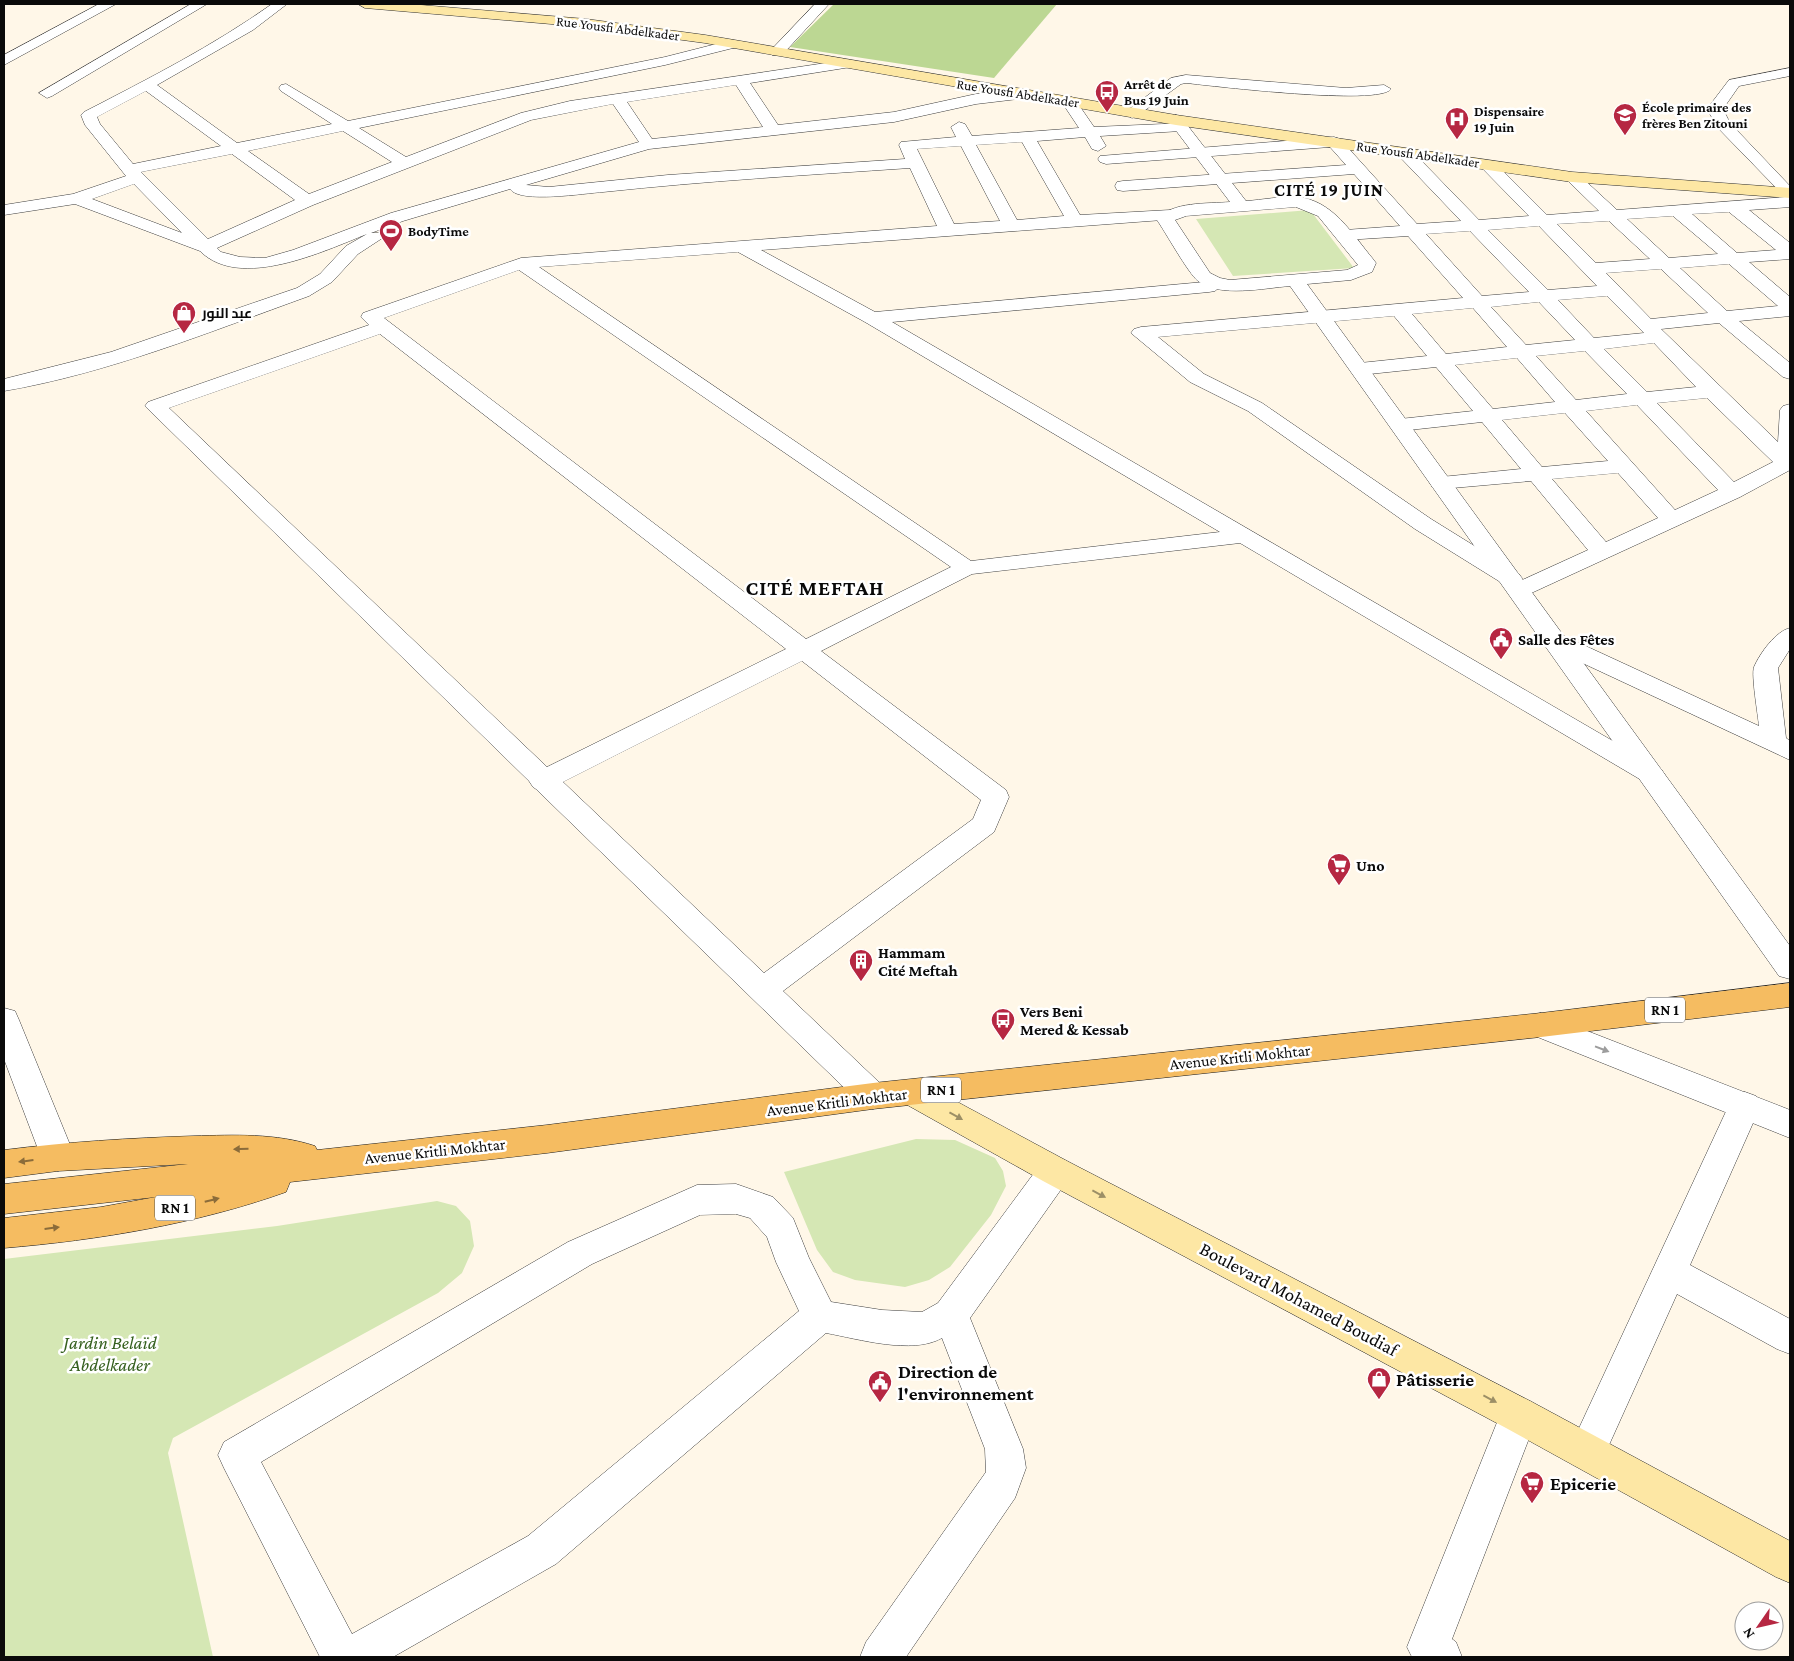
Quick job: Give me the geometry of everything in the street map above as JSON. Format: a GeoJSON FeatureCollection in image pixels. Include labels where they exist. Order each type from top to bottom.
{"type":"FeatureCollection","features":[{"type":"Feature","properties":{"kind":"main road","name":"Rue Yousfi Abdelkader"},"geometry":{"type":"LineString","coordinates":[[365,4],[586,23],[732,44],[1068,101],[1179,123],[1404,152],[1572,178],[1790,196]]}},
{"type":"Feature","properties":{"kind":"main road","name":"Avenue Kritli Mokhtar"},"geometry":{"type":"LineString","coordinates":[[4,1199],[547,1139],[873,1096],[1541,1025],[1790,995]]}},
{"type":"Feature","properties":{"kind":"main road","name":"Boulevard Mohamed Boudiaf"},"geometry":{"type":"LineString","coordinates":[[913,1093],[1054,1170],[1519,1415],[1790,1563]]}},
{"type":"Feature","properties":{"kind":"main road","name":"RN 1"},"geometry":{"type":"LineString","coordinates":[[4,1164],[58,1158],[161,1151],[253,1149],[341,1162]]}},
{"type":"Feature","properties":{"kind":"main road","name":"RN 1"},"geometry":{"type":"LineString","coordinates":[[4,1233],[101,1222],[210,1201],[341,1162]]}},
{"type":"Feature","properties":{"kind":"street"},"geometry":{"type":"LineString","coordinates":[[4,61],[109,4]]}},
{"type":"Feature","properties":{"kind":"street"},"geometry":{"type":"LineString","coordinates":[[47,93],[200,4]]}},
{"type":"Feature","properties":{"kind":"street"},"geometry":{"type":"LineString","coordinates":[[280,4],[248,27],[147,86],[89,115],[93,125],[133,174],[204,247],[215,256],[240,262],[264,263],[300,254],[398,217],[648,144],[894,116],[1018,94]]}},
{"type":"Feature","properties":{"kind":"street"},"geometry":{"type":"LineString","coordinates":[[777,52],[822,4]]}},
{"type":"Feature","properties":{"kind":"street"},"geometry":{"type":"LineString","coordinates":[[4,194],[10,209],[76,199],[133,174],[234,150],[665,60],[732,44]]}},
{"type":"Feature","properties":{"kind":"street"},"geometry":{"type":"LineString","coordinates":[[76,199],[204,247],[307,201],[526,116],[570,106],[846,64]]}},
{"type":"Feature","properties":{"kind":"street"},"geometry":{"type":"LineString","coordinates":[[1790,72],[1767,74],[1734,83],[1715,109],[1723,125],[1790,196]]}},
{"type":"Feature","properties":{"kind":"street"},"geometry":{"type":"LineString","coordinates":[[1132,113],[1176,81],[1186,79],[1346,93],[1384,89]]}},
{"type":"Feature","properties":{"kind":"street"},"geometry":{"type":"LineString","coordinates":[[741,81],[773,130]]}},
{"type":"Feature","properties":{"kind":"street"},"geometry":{"type":"LineString","coordinates":[[147,86],[307,201]]}},
{"type":"Feature","properties":{"kind":"street"},"geometry":{"type":"LineString","coordinates":[[286,88],[404,163]]}},
{"type":"Feature","properties":{"kind":"street"},"geometry":{"type":"LineString","coordinates":[[617,99],[648,144]]}},
{"type":"Feature","properties":{"kind":"street"},"geometry":{"type":"LineString","coordinates":[[1068,101],[1142,214]]}},
{"type":"Feature","properties":{"kind":"street"},"geometry":{"type":"LineString","coordinates":[[947,106],[968,141],[1011,225]]}},
{"type":"Feature","properties":{"kind":"street"},"geometry":{"type":"LineString","coordinates":[[894,116],[948,230]]}},
{"type":"Feature","properties":{"kind":"street"},"geometry":{"type":"LineString","coordinates":[[907,145],[1089,133],[1179,123],[1241,206]]}},
{"type":"Feature","properties":{"kind":"street"},"geometry":{"type":"LineString","coordinates":[[1026,137],[1075,220]]}},
{"type":"Feature","properties":{"kind":"street"},"geometry":{"type":"LineString","coordinates":[[1106,159],[1331,142],[1358,169],[1478,302],[1672,520]]}},
{"type":"Feature","properties":{"kind":"street"},"geometry":{"type":"LineString","coordinates":[[1404,152],[1732,492]]}},
{"type":"Feature","properties":{"kind":"street"},"geometry":{"type":"LineString","coordinates":[[4,385],[40,378],[104,360],[303,292],[326,278],[352,250],[364,241],[508,186],[525,191],[549,192],[668,180],[915,163]]}},
{"type":"Feature","properties":{"kind":"street"},"geometry":{"type":"LineString","coordinates":[[1488,165],[1712,391],[1789,462]]}},
{"type":"Feature","properties":{"kind":"street"},"geometry":{"type":"LineString","coordinates":[[1123,186],[1358,169]]}},
{"type":"Feature","properties":{"kind":"street"},"geometry":{"type":"LineString","coordinates":[[1572,178],[1723,317],[1790,373]]}},
{"type":"Feature","properties":{"kind":"street"},"geometry":{"type":"LineString","coordinates":[[1345,235],[1733,206],[1790,196]]}},
{"type":"Feature","properties":{"kind":"street"},"geometry":{"type":"LineString","coordinates":[[761,991],[984,825],[996,797],[370,317],[521,263],[1142,214],[1170,215],[1186,211],[1296,202],[1311,205],[1324,212],[1368,263],[1366,268],[1351,275],[1230,285],[1215,283],[1204,277],[1166,220],[1170,215]]}},
{"type":"Feature","properties":{"kind":"street"},"geometry":{"type":"LineString","coordinates":[[1733,206],[1790,252]]}},
{"type":"Feature","properties":{"kind":"street"},"geometry":{"type":"LineString","coordinates":[[1676,210],[1790,308]]}},
{"type":"Feature","properties":{"kind":"street"},"geometry":{"type":"LineString","coordinates":[[741,246],[872,318],[1652,775]]}},
{"type":"Feature","properties":{"kind":"street"},"geometry":{"type":"LineString","coordinates":[[1591,269],[1733,259],[1790,252]]}},
{"type":"Feature","properties":{"kind":"street"},"geometry":{"type":"LineString","coordinates":[[521,263],[967,568]]}},
{"type":"Feature","properties":{"kind":"street"},"geometry":{"type":"LineString","coordinates":[[1295,280],[1790,968]]}},
{"type":"Feature","properties":{"kind":"street"},"geometry":{"type":"LineString","coordinates":[[872,318],[1209,287],[1215,283]]}},
{"type":"Feature","properties":{"kind":"street"},"geometry":{"type":"LineString","coordinates":[[1515,584],[1423,524],[1255,407],[1197,378],[1141,333],[1612,290]]}},
{"type":"Feature","properties":{"kind":"street"},"geometry":{"type":"LineString","coordinates":[[1360,369],[1590,345],[1723,317],[1790,308]]}},
{"type":"Feature","properties":{"kind":"street"},"geometry":{"type":"LineString","coordinates":[[1399,310],[1603,553]]}},
{"type":"Feature","properties":{"kind":"street"},"geometry":{"type":"LineString","coordinates":[[382,327],[155,406],[542,781],[873,1096]]}},
{"type":"Feature","properties":{"kind":"street"},"geometry":{"type":"LineString","coordinates":[[1400,425],[1712,391]]}},
{"type":"Feature","properties":{"kind":"street"},"geometry":{"type":"LineString","coordinates":[[1789,462],[1790,410]]}},
{"type":"Feature","properties":{"kind":"street"},"geometry":{"type":"LineString","coordinates":[[1515,584],[1603,553],[1732,492],[1789,462]]}},
{"type":"Feature","properties":{"kind":"street"},"geometry":{"type":"LineString","coordinates":[[1441,483],[1624,466]]}},
{"type":"Feature","properties":{"kind":"street"},"geometry":{"type":"LineString","coordinates":[[542,781],[967,568],[1243,536]]}},
{"type":"Feature","properties":{"kind":"street"},"geometry":{"type":"LineString","coordinates":[[1781,746],[1766,668],[1783,641],[1790,635]]}},
{"type":"Feature","properties":{"kind":"street"},"geometry":{"type":"LineString","coordinates":[[1556,641],[1781,746]]}},
{"type":"Feature","properties":{"kind":"street"},"geometry":{"type":"LineString","coordinates":[[4,1020],[58,1158]]}},
{"type":"Feature","properties":{"kind":"street"},"geometry":{"type":"LineString","coordinates":[[1541,1025],[1745,1105],[1790,1125]]}},
{"type":"Feature","properties":{"kind":"street"},"geometry":{"type":"LineString","coordinates":[[1588,1452],[1745,1105]]}},
{"type":"Feature","properties":{"kind":"street"},"geometry":{"type":"LineString","coordinates":[[820,1316],[882,1327],[925,1329],[951,1315],[1054,1170]]}},
{"type":"Feature","properties":{"kind":"street"},"geometry":{"type":"LineString","coordinates":[[342,1657],[237,1454],[580,1254],[697,1200],[736,1199],[761,1207],[781,1229],[793,1262],[820,1316]]}},
{"type":"Feature","properties":{"kind":"street"},"geometry":{"type":"LineString","coordinates":[[1669,1272],[1790,1337]]}},
{"type":"Feature","properties":{"kind":"street"},"geometry":{"type":"LineString","coordinates":[[880,1657],[1001,1484],[1007,1468],[1004,1449],[951,1315]]}},
{"type":"Feature","properties":{"kind":"street"},"geometry":{"type":"LineString","coordinates":[[352,1657],[542,1550],[820,1316]]}},
{"type":"Feature","properties":{"kind":"street"},"geometry":{"type":"LineString","coordinates":[[1441,1657],[1428,1647],[1519,1415]]}},
{"type":"Feature","properties":{"kind":"green space"},"geometry":{"type":"Polygon","coordinates":[[[834,4],[1057,4],[994,78],[790,47],[834,4]]]}},
{"type":"Feature","properties":{"kind":"green space"},"geometry":{"type":"Polygon","coordinates":[[[1310,210],[1354,268],[1233,276],[1196,219],[1310,210]]]}},
{"type":"Feature","properties":{"kind":"green space"},"geometry":{"type":"Polygon","coordinates":[[[916,1139],[955,1140],[995,1158],[1003,1171],[1006,1186],[991,1215],[950,1267],[929,1280],[905,1287],[855,1280],[833,1272],[817,1250],[784,1172],[916,1139]]]}},
{"type":"Feature","properties":{"kind":"green space","name":"Jardin Belaïd Abdelkader"},"geometry":{"type":"Polygon","coordinates":[[[437,1201],[456,1206],[470,1221],[474,1246],[462,1273],[438,1293],[173,1438],[168,1453],[213,1657],[4,1657],[4,1259],[277,1226],[437,1201]]]}},
{"type":"Feature","properties":{"kind":"place","name":"Arrêt de Bus 19 Juin"},"geometry":{"type":"Point","coordinates":[1107,113]}},
{"type":"Feature","properties":{"kind":"place","name":"École primaire des frères Ben Zitouni"},"geometry":{"type":"Point","coordinates":[1625,136]}},
{"type":"Feature","properties":{"kind":"place","name":"Dispensaire 19 Juin"},"geometry":{"type":"Point","coordinates":[1457,140]}},
{"type":"Feature","properties":{"kind":"place","name":"BodyTime"},"geometry":{"type":"Point","coordinates":[391,252]}},
{"type":"Feature","properties":{"kind":"place","name":"عبد النور"},"geometry":{"type":"Point","coordinates":[184,334]}},
{"type":"Feature","properties":{"kind":"place","name":"Salle des Fêtes"},"geometry":{"type":"Point","coordinates":[1501,660]}},
{"type":"Feature","properties":{"kind":"place","name":"Uno"},"geometry":{"type":"Point","coordinates":[1339,886]}},
{"type":"Feature","properties":{"kind":"place","name":"Hammam Cité Meftah"},"geometry":{"type":"Point","coordinates":[861,982]}},
{"type":"Feature","properties":{"kind":"place","name":"Vers Beni Mered & Kessab"},"geometry":{"type":"Point","coordinates":[1003,1041]}},
{"type":"Feature","properties":{"kind":"place","name":"Pâtisserie"},"geometry":{"type":"Point","coordinates":[1379,1400]}},
{"type":"Feature","properties":{"kind":"place","name":"Direction de l'environnement"},"geometry":{"type":"Point","coordinates":[880,1403]}},
{"type":"Feature","properties":{"kind":"place","name":"Epicerie"},"geometry":{"type":"Point","coordinates":[1532,1504]}},
{"type":"Feature","properties":{"kind":"district","name":"CITÉ 19 JUIN"},"geometry":{"type":"Point","coordinates":[1329,190]}},
{"type":"Feature","properties":{"kind":"district","name":"CITÉ MEFTAH"},"geometry":{"type":"Point","coordinates":[815,588]}}]}
